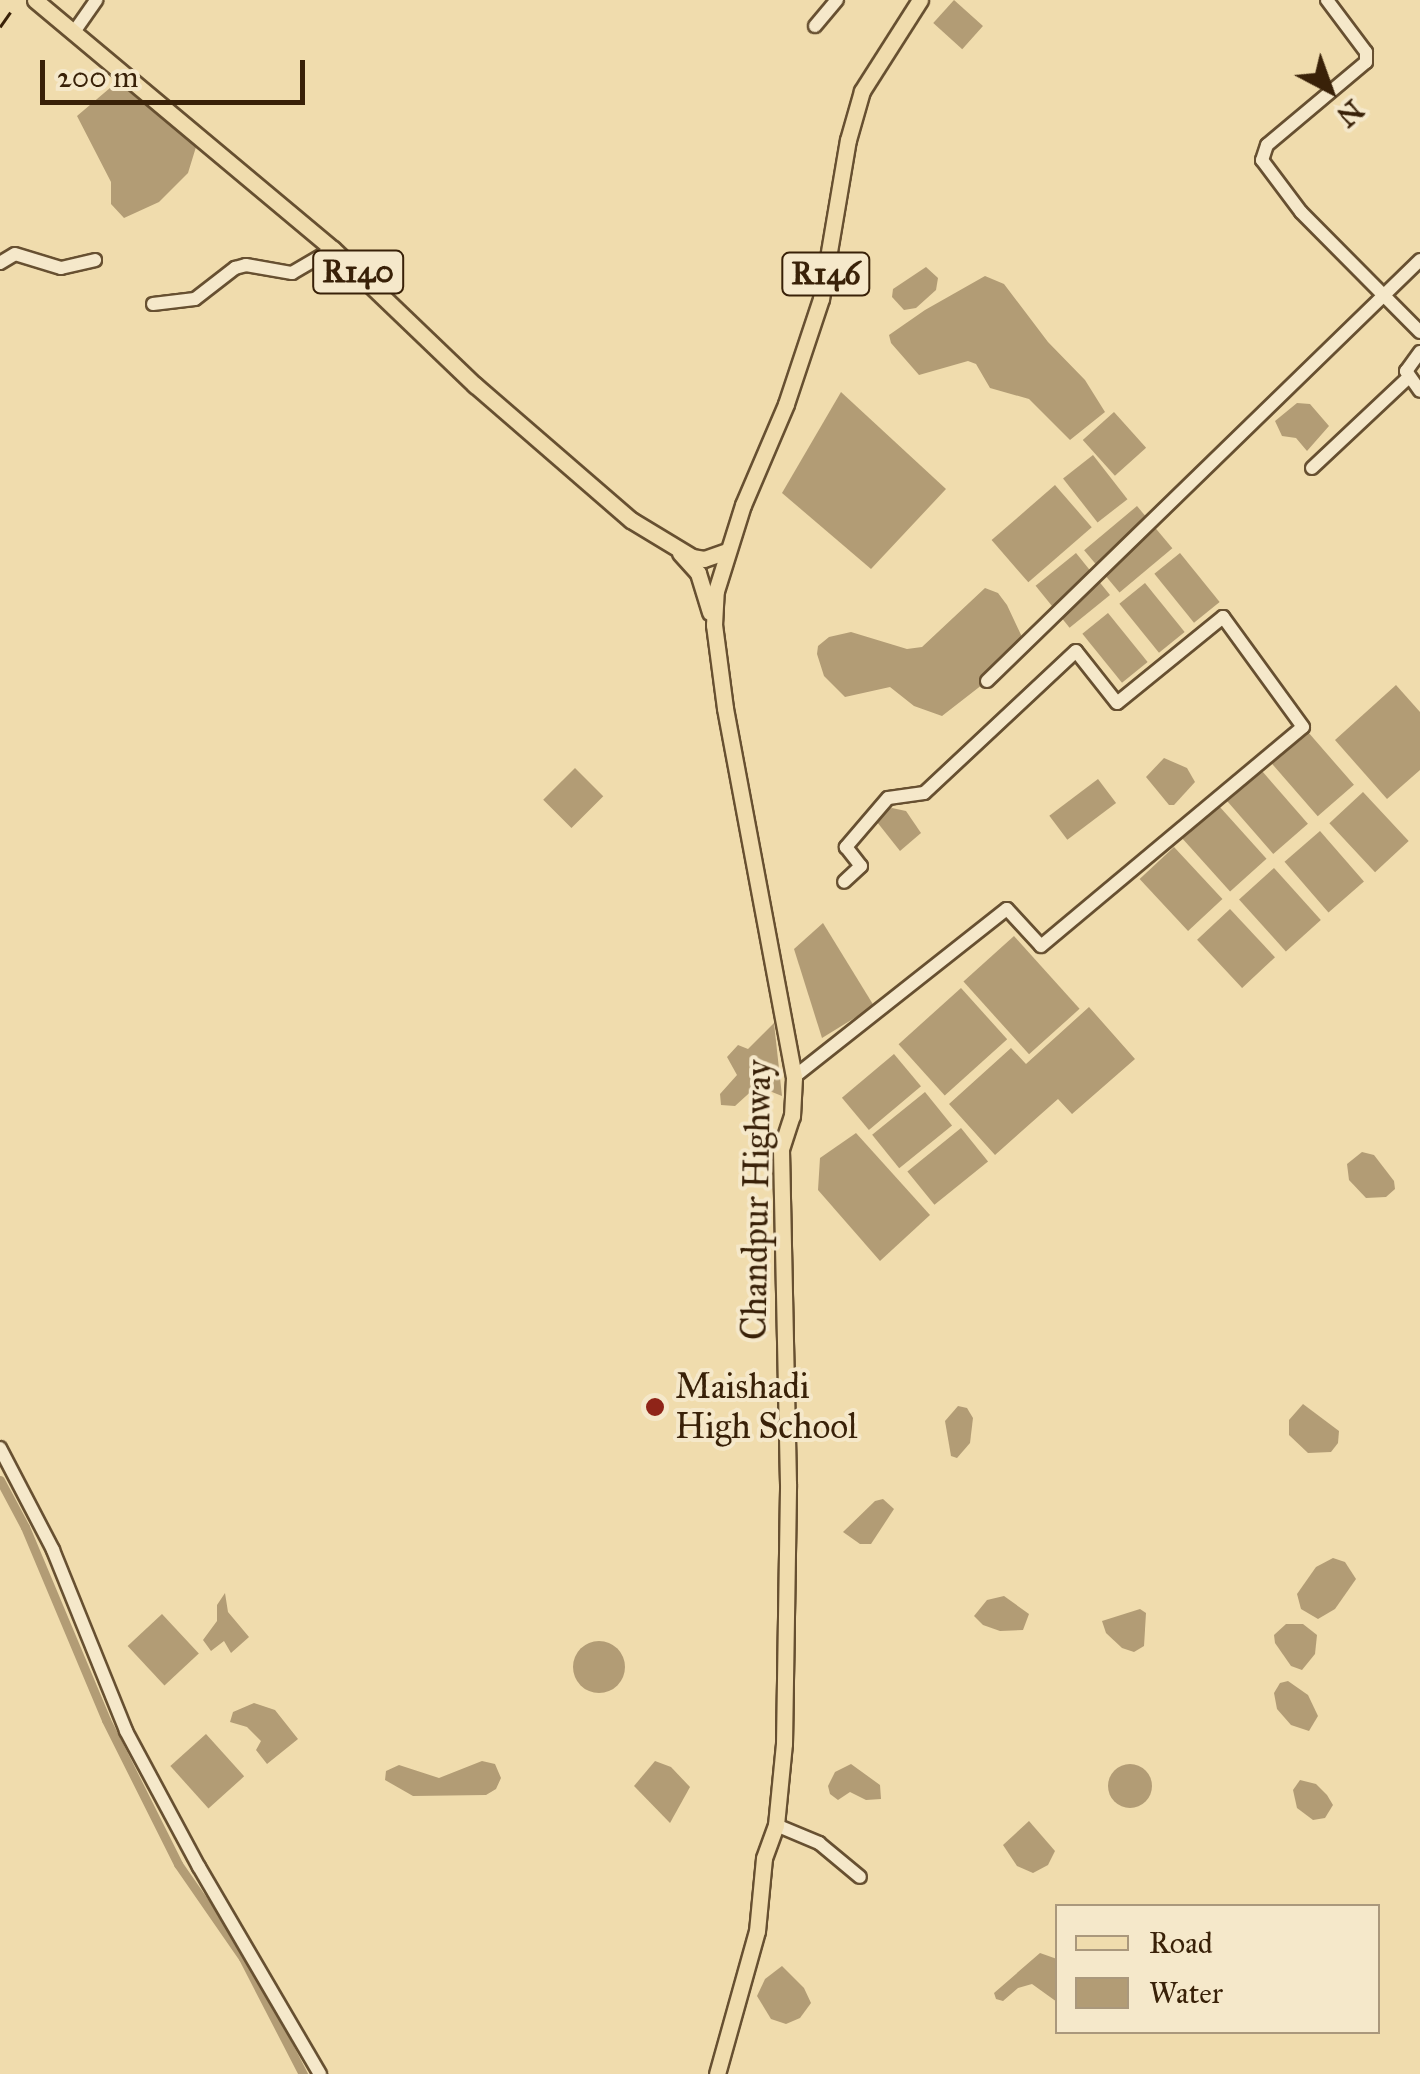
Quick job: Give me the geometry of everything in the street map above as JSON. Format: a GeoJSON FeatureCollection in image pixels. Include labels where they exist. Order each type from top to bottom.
{"type":"FeatureCollection","features":[{"type":"Feature","properties":{"kind":"main road","name":"R140"},"geometry":{"type":"LineString","coordinates":[[35,0],[333,249],[475,385],[631,520],[676,549],[704,559],[727,551]]}},
{"type":"Feature","properties":{"kind":"main road","name":"R146"},"geometry":{"type":"LineString","coordinates":[[727,551],[822,299],[848,140],[862,91],[920,0]]}},
{"type":"Feature","properties":{"kind":"main road","name":"R140"},"geometry":{"type":"LineString","coordinates":[[676,549],[698,573],[714,626]]}},
{"type":"Feature","properties":{"kind":"main road","name":"R140"},"geometry":{"type":"LineString","coordinates":[[714,626],[716,591],[727,551]]}},
{"type":"Feature","properties":{"kind":"main road","name":"Chandpur Highway"},"geometry":{"type":"LineString","coordinates":[[714,626],[794,1077],[792,1116],[780,1148],[788,1644],[776,1825],[764,1858],[757,1931],[717,2074]]}},
{"type":"Feature","properties":{"kind":"street"},"geometry":{"type":"LineString","coordinates":[[74,32],[96,0]]}},
{"type":"Feature","properties":{"kind":"street"},"geometry":{"type":"LineString","coordinates":[[816,26],[838,0]]}},
{"type":"Feature","properties":{"kind":"street"},"geometry":{"type":"LineString","coordinates":[[1326,0],[1366,52],[1366,62],[1266,145],[1262,160],[1301,212],[1420,332]]}},
{"type":"Feature","properties":{"kind":"street"},"geometry":{"type":"LineString","coordinates":[[152,304],[195,299],[234,268],[246,265],[292,273],[333,249]]}},
{"type":"Feature","properties":{"kind":"street"},"geometry":{"type":"LineString","coordinates":[[0,263],[14,254],[48,267],[94,260]]}},
{"type":"Feature","properties":{"kind":"street"},"geometry":{"type":"LineString","coordinates":[[986,681],[1420,260]]}},
{"type":"Feature","properties":{"kind":"street"},"geometry":{"type":"LineString","coordinates":[[1420,352],[1406,371],[1420,392]]}},
{"type":"Feature","properties":{"kind":"street"},"geometry":{"type":"LineString","coordinates":[[1312,468],[1408,378]]}},
{"type":"Feature","properties":{"kind":"street"},"geometry":{"type":"LineString","coordinates":[[794,1077],[1007,908],[1040,946],[1303,728],[1222,617],[1116,703],[1076,651],[924,792],[888,798],[846,847],[861,866],[844,882]]}},
{"type":"Feature","properties":{"kind":"street"},"geometry":{"type":"LineString","coordinates":[[0,1448],[53,1550],[126,1731],[198,1867],[320,2074]]}},
{"type":"Feature","properties":{"kind":"street"},"geometry":{"type":"LineString","coordinates":[[776,1825],[819,1843],[860,1877]]}},
{"type":"Feature","properties":{"kind":"water"},"geometry":{"type":"Polygon","coordinates":[[[954,0],[983,26],[962,49],[933,23],[954,0]]]}},
{"type":"Feature","properties":{"kind":"water"},"geometry":{"type":"Polygon","coordinates":[[[117,82],[196,147],[188,173],[159,202],[124,218],[111,204],[111,182],[77,116],[117,82]]]}},
{"type":"Feature","properties":{"kind":"water"},"geometry":{"type":"Polygon","coordinates":[[[926,267],[938,278],[936,290],[916,308],[904,310],[892,297],[893,289],[926,267]]]}},
{"type":"Feature","properties":{"kind":"water"},"geometry":{"type":"Polygon","coordinates":[[[985,276],[1004,284],[1048,342],[1085,380],[1105,412],[1070,440],[1029,399],[990,388],[976,364],[968,361],[919,375],[891,343],[889,335],[985,276]]]}},
{"type":"Feature","properties":{"kind":"water"},"geometry":{"type":"Polygon","coordinates":[[[841,392],[946,489],[871,569],[782,493],[841,392]]]}},
{"type":"Feature","properties":{"kind":"water"},"geometry":{"type":"Polygon","coordinates":[[[1297,403],[1310,404],[1329,426],[1307,451],[1296,438],[1282,436],[1275,421],[1297,403]]]}},
{"type":"Feature","properties":{"kind":"water"},"geometry":{"type":"Polygon","coordinates":[[[1114,412],[1146,448],[1115,476],[1083,440],[1114,412]]]}},
{"type":"Feature","properties":{"kind":"water"},"geometry":{"type":"Polygon","coordinates":[[[1093,455],[1127,499],[1098,523],[1063,478],[1093,455]]]}},
{"type":"Feature","properties":{"kind":"water"},"geometry":{"type":"Polygon","coordinates":[[[1055,485],[1092,527],[1028,582],[992,540],[1055,485]]]}},
{"type":"Feature","properties":{"kind":"water"},"geometry":{"type":"Polygon","coordinates":[[[1137,506],[1172,548],[1119,592],[1084,550],[1137,506]]]}},
{"type":"Feature","properties":{"kind":"water"},"geometry":{"type":"Polygon","coordinates":[[[1076,553],[1110,595],[1070,628],[1036,586],[1076,553]]]}},
{"type":"Feature","properties":{"kind":"water"},"geometry":{"type":"Polygon","coordinates":[[[1180,553],[1220,602],[1194,623],[1154,574],[1180,553]]]}},
{"type":"Feature","properties":{"kind":"water"},"geometry":{"type":"Polygon","coordinates":[[[1145,583],[1185,632],[1159,653],[1119,604],[1145,583]]]}},
{"type":"Feature","properties":{"kind":"water"},"geometry":{"type":"Polygon","coordinates":[[[985,588],[998,593],[1007,605],[1023,639],[987,681],[942,716],[914,706],[890,687],[845,697],[824,676],[818,646],[829,637],[851,632],[907,649],[922,647],[985,588]]]}},
{"type":"Feature","properties":{"kind":"water"},"geometry":{"type":"Polygon","coordinates":[[[1108,613],[1148,662],[1122,683],[1082,634],[1108,613]]]}},
{"type":"Feature","properties":{"kind":"water"},"geometry":{"type":"Polygon","coordinates":[[[1396,685],[1420,712],[1420,770],[1387,799],[1335,740],[1396,685]]]}},
{"type":"Feature","properties":{"kind":"water"},"geometry":{"type":"Polygon","coordinates":[[[1308,732],[1354,785],[1318,816],[1272,763],[1308,732]]]}},
{"type":"Feature","properties":{"kind":"water"},"geometry":{"type":"Polygon","coordinates":[[[1164,758],[1187,768],[1195,782],[1174,805],[1169,805],[1146,777],[1164,758]]]}},
{"type":"Feature","properties":{"kind":"water"},"geometry":{"type":"Polygon","coordinates":[[[575,768],[603,796],[571,828],[543,800],[575,768]]]}},
{"type":"Feature","properties":{"kind":"water"},"geometry":{"type":"Polygon","coordinates":[[[1262,771],[1308,824],[1273,854],[1227,801],[1262,771]]]}},
{"type":"Feature","properties":{"kind":"water"},"geometry":{"type":"Polygon","coordinates":[[[1098,779],[1116,803],[1067,840],[1049,816],[1098,779]]]}},
{"type":"Feature","properties":{"kind":"water"},"geometry":{"type":"Polygon","coordinates":[[[1363,792],[1409,841],[1375,872],[1329,823],[1363,792]]]}},
{"type":"Feature","properties":{"kind":"water"},"geometry":{"type":"Polygon","coordinates":[[[1219,806],[1267,859],[1230,892],[1183,839],[1219,806]]]}},
{"type":"Feature","properties":{"kind":"water"},"geometry":{"type":"Polygon","coordinates":[[[892,808],[906,811],[921,833],[900,851],[877,822],[880,813],[892,808]]]}},
{"type":"Feature","properties":{"kind":"water"},"geometry":{"type":"Polygon","coordinates":[[[1320,831],[1364,882],[1328,912],[1285,862],[1320,831]]]}},
{"type":"Feature","properties":{"kind":"water"},"geometry":{"type":"Polygon","coordinates":[[[1174,847],[1222,899],[1188,931],[1140,879],[1174,847]]]}},
{"type":"Feature","properties":{"kind":"water"},"geometry":{"type":"Polygon","coordinates":[[[1274,868],[1321,920],[1286,951],[1239,899],[1274,868]]]}},
{"type":"Feature","properties":{"kind":"water"},"geometry":{"type":"Polygon","coordinates":[[[1230,909],[1275,957],[1242,988],[1197,940],[1230,909]]]}},
{"type":"Feature","properties":{"kind":"water"},"geometry":{"type":"Polygon","coordinates":[[[823,923],[874,1006],[822,1038],[794,949],[823,923]]]}},
{"type":"Feature","properties":{"kind":"water"},"geometry":{"type":"Polygon","coordinates":[[[1014,936],[1080,1009],[1029,1054],[963,982],[1014,936]]]}},
{"type":"Feature","properties":{"kind":"water"},"geometry":{"type":"Polygon","coordinates":[[[961,988],[1007,1039],[945,1095],[899,1044],[961,988]]]}},
{"type":"Feature","properties":{"kind":"water"},"geometry":{"type":"Polygon","coordinates":[[[1089,1007],[1135,1059],[1072,1114],[1058,1099],[995,1155],[949,1104],[1011,1048],[1026,1064],[1089,1007]]]}},
{"type":"Feature","properties":{"kind":"water"},"geometry":{"type":"Polygon","coordinates":[[[774,1023],[782,1096],[757,1086],[735,1106],[721,1105],[720,1094],[737,1075],[727,1057],[738,1045],[748,1049],[774,1023]]]}},
{"type":"Feature","properties":{"kind":"water"},"geometry":{"type":"Polygon","coordinates":[[[894,1054],[921,1086],[869,1130],[842,1098],[894,1054]]]}},
{"type":"Feature","properties":{"kind":"water"},"geometry":{"type":"Polygon","coordinates":[[[925,1092],[952,1125],[899,1168],[872,1135],[925,1092]]]}},
{"type":"Feature","properties":{"kind":"water"},"geometry":{"type":"Polygon","coordinates":[[[961,1128],[988,1161],[934,1205],[907,1171],[961,1128]]]}},
{"type":"Feature","properties":{"kind":"water"},"geometry":{"type":"Polygon","coordinates":[[[856,1133],[930,1215],[880,1261],[818,1190],[820,1158],[856,1133]]]}},
{"type":"Feature","properties":{"kind":"water"},"geometry":{"type":"Polygon","coordinates":[[[1362,1152],[1374,1155],[1394,1181],[1395,1189],[1386,1197],[1366,1198],[1349,1180],[1347,1164],[1362,1152]]]}},
{"type":"Feature","properties":{"kind":"water"},"geometry":{"type":"Polygon","coordinates":[[[1303,1404],[1339,1431],[1338,1443],[1331,1452],[1308,1453],[1289,1435],[1289,1420],[1303,1404]]]}},
{"type":"Feature","properties":{"kind":"water"},"geometry":{"type":"Polygon","coordinates":[[[958,1406],[967,1408],[973,1418],[970,1443],[957,1458],[951,1456],[945,1421],[958,1406]]]}},
{"type":"Feature","properties":{"kind":"water"},"geometry":{"type":"Polygon","coordinates":[[[883,1499],[894,1509],[871,1544],[860,1544],[843,1532],[875,1501],[883,1499]]]}},
{"type":"Feature","properties":{"kind":"water"},"geometry":{"type":"Polygon","coordinates":[[[1333,1558],[1345,1562],[1356,1579],[1335,1609],[1318,1619],[1301,1609],[1297,1594],[1316,1567],[1333,1558]]]}},
{"type":"Feature","properties":{"kind":"water"},"geometry":{"type":"Polygon","coordinates":[[[225,1593],[228,1612],[249,1637],[231,1653],[224,1641],[211,1651],[203,1640],[217,1621],[217,1605],[225,1593]]]}},
{"type":"Feature","properties":{"kind":"water"},"geometry":{"type":"Polygon","coordinates":[[[1004,1596],[1029,1614],[1023,1630],[1000,1631],[983,1625],[974,1616],[987,1600],[1004,1596]]]}},
{"type":"Feature","properties":{"kind":"water"},"geometry":{"type":"Polygon","coordinates":[[[1140,1609],[1146,1613],[1144,1646],[1134,1652],[1122,1648],[1106,1633],[1102,1621],[1140,1609]]]}},
{"type":"Feature","properties":{"kind":"water"},"geometry":{"type":"Polygon","coordinates":[[[162,1614],[199,1653],[164,1686],[128,1646],[162,1614]]]}},
{"type":"Feature","properties":{"kind":"water"},"geometry":{"type":"Polygon","coordinates":[[[1286,1624],[1303,1624],[1317,1635],[1315,1654],[1302,1670],[1291,1666],[1275,1643],[1274,1635],[1286,1624]]]}},
{"type":"Feature","properties":{"kind":"water"},"geometry":{"type":"Polygon","coordinates":[[[599,1641],[617,1649],[625,1667],[617,1685],[599,1693],[581,1685],[573,1667],[581,1649],[599,1641]]]}},
{"type":"Feature","properties":{"kind":"water"},"geometry":{"type":"Polygon","coordinates":[[[1288,1681],[1308,1695],[1318,1716],[1309,1731],[1291,1725],[1277,1709],[1274,1693],[1280,1683],[1288,1681]]]}},
{"type":"Feature","properties":{"kind":"water"},"geometry":{"type":"Polygon","coordinates":[[[254,1703],[275,1710],[298,1739],[267,1764],[256,1750],[261,1741],[247,1727],[230,1722],[233,1712],[254,1703]]]}},
{"type":"Feature","properties":{"kind":"water"},"geometry":{"type":"Polygon","coordinates":[[[206,1734],[244,1776],[208,1808],[170,1766],[206,1734]]]}},
{"type":"Feature","properties":{"kind":"water"},"geometry":{"type":"Polygon","coordinates":[[[482,1761],[495,1764],[501,1778],[496,1789],[486,1795],[413,1796],[385,1780],[386,1771],[399,1765],[439,1778],[482,1761]]]}},
{"type":"Feature","properties":{"kind":"water"},"geometry":{"type":"Polygon","coordinates":[[[655,1761],[671,1767],[690,1787],[670,1823],[634,1786],[655,1761]]]}},
{"type":"Feature","properties":{"kind":"water"},"geometry":{"type":"Polygon","coordinates":[[[851,1764],[880,1785],[881,1799],[866,1800],[850,1792],[838,1800],[830,1794],[828,1786],[835,1772],[851,1764]]]}},
{"type":"Feature","properties":{"kind":"water"},"geometry":{"type":"Polygon","coordinates":[[[1130,1764],[1146,1770],[1152,1786],[1146,1802],[1130,1808],[1114,1802],[1108,1786],[1114,1770],[1130,1764]]]}},
{"type":"Feature","properties":{"kind":"water"},"geometry":{"type":"Polygon","coordinates":[[[1300,1780],[1316,1784],[1327,1795],[1333,1805],[1325,1818],[1313,1820],[1297,1808],[1293,1790],[1300,1780]]]}},
{"type":"Feature","properties":{"kind":"water"},"geometry":{"type":"Polygon","coordinates":[[[1029,1821],[1055,1851],[1048,1865],[1033,1873],[1017,1866],[1003,1845],[1029,1821]]]}},
{"type":"Feature","properties":{"kind":"water"},"geometry":{"type":"Polygon","coordinates":[[[1040,1953],[1055,1958],[1055,2001],[1032,1984],[1018,1988],[1003,2001],[996,1999],[994,1993],[1040,1953]]]}},
{"type":"Feature","properties":{"kind":"water"},"geometry":{"type":"Polygon","coordinates":[[[782,1966],[804,1988],[811,2003],[800,2018],[786,2024],[771,2019],[757,1996],[765,1979],[782,1966]]]}},
{"type":"Feature","properties":{"kind":"waterway"},"geometry":{"type":"LineString","coordinates":[[0,1480],[25,1527],[106,1720],[178,1864],[243,1958],[303,2074]]}},
{"type":"Feature","properties":{"kind":"railway"},"geometry":{"type":"LineString","coordinates":[[0,27],[19,0]]}},
{"type":"Feature","properties":{"kind":"place","name":"Maishadi High School"},"geometry":{"type":"Point","coordinates":[655,1407]}}]}
